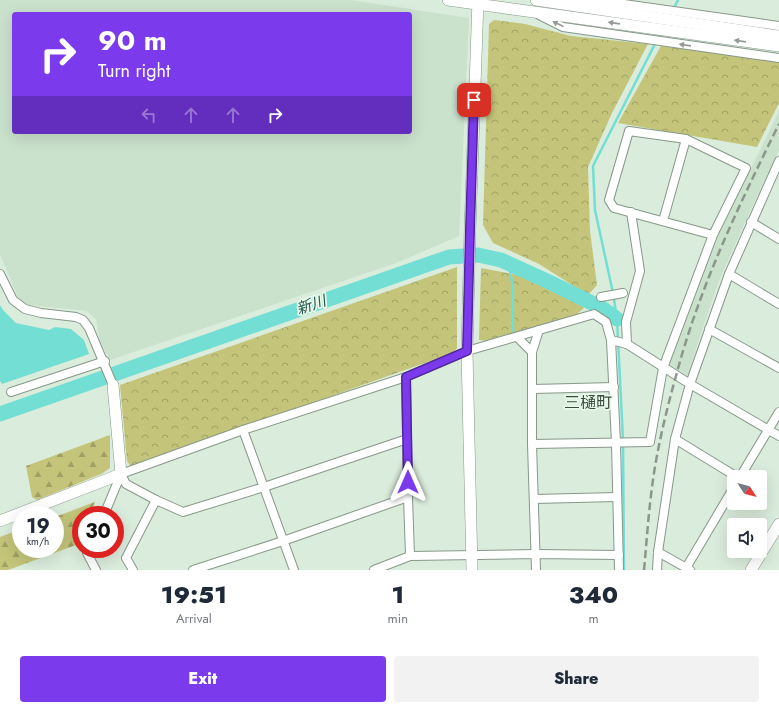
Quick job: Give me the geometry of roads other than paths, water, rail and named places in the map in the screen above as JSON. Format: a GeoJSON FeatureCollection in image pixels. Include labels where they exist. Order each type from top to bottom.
{"type":"FeatureCollection","features":[{"type":"Feature","properties":{"kind":"street"},"geometry":{"type":"LineString","coordinates":[[448,0],[478,2],[532,12],[779,46]]}},
{"type":"Feature","properties":{"kind":"street"},"geometry":{"type":"LineString","coordinates":[[538,0],[664,14],[779,36]]}},
{"type":"Feature","properties":{"kind":"street"},"geometry":{"type":"LineString","coordinates":[[472,570],[467,351],[478,2]]}},
{"type":"Feature","properties":{"kind":"street"},"geometry":{"type":"LineString","coordinates":[[532,12],[563,27],[779,58]]}},
{"type":"Feature","properties":{"kind":"street"},"geometry":{"type":"LineString","coordinates":[[664,14],[678,12],[779,26]]}},
{"type":"Feature","properties":{"kind":"street"},"geometry":{"type":"LineString","coordinates":[[532,444],[650,442],[663,368],[713,235],[746,168],[686,139],[629,131],[609,200],[614,208],[713,235]]}},
{"type":"Feature","properties":{"kind":"street"},"geometry":{"type":"LineString","coordinates":[[663,221],[686,139]]}},
{"type":"Feature","properties":{"kind":"street"},"geometry":{"type":"LineString","coordinates":[[657,570],[658,552],[675,439],[690,384],[729,274],[751,222],[777,172],[779,161]]}},
{"type":"Feature","properties":{"kind":"street"},"geometry":{"type":"LineString","coordinates":[[619,570],[617,443],[614,387],[619,342],[640,271],[631,212]]}},
{"type":"Feature","properties":{"kind":"street"},"geometry":{"type":"LineString","coordinates":[[751,222],[779,239]]}},
{"type":"Feature","properties":{"kind":"street"},"geometry":{"type":"LineString","coordinates":[[0,274],[13,300],[25,309],[41,313],[76,317],[83,320],[89,328],[114,385],[121,474],[126,484],[183,512],[264,487],[407,439]]}},
{"type":"Feature","properties":{"kind":"street"},"geometry":{"type":"LineString","coordinates":[[729,274],[779,304]]}},
{"type":"Feature","properties":{"kind":"street"},"geometry":{"type":"LineString","coordinates":[[601,297],[623,293]]}},
{"type":"Feature","properties":{"kind":"street"},"geometry":{"type":"LineString","coordinates":[[0,521],[121,474],[243,430],[406,377],[467,351],[594,314],[606,322],[619,342],[779,436]]}},
{"type":"Feature","properties":{"kind":"street"},"geometry":{"type":"LineString","coordinates":[[709,329],[779,368]]}},
{"type":"Feature","properties":{"kind":"street"},"geometry":{"type":"LineString","coordinates":[[536,570],[532,444],[532,352],[540,330]]}},
{"type":"Feature","properties":{"kind":"street"},"geometry":{"type":"LineString","coordinates":[[517,336],[532,352]]}},
{"type":"Feature","properties":{"kind":"street"},"geometry":{"type":"LineString","coordinates":[[11,392],[104,361]]}},
{"type":"Feature","properties":{"kind":"street"},"geometry":{"type":"LineString","coordinates":[[406,377],[410,556]]}},
{"type":"Feature","properties":{"kind":"street"},"geometry":{"type":"LineString","coordinates":[[533,389],[614,387]]}},
{"type":"Feature","properties":{"kind":"street"},"geometry":{"type":"LineString","coordinates":[[743,470],[779,412]]}},
{"type":"Feature","properties":{"kind":"street"},"geometry":{"type":"LineString","coordinates":[[243,430],[294,570]]}},
{"type":"Feature","properties":{"kind":"street"},"geometry":{"type":"LineString","coordinates":[[675,439],[727,470]]}},
{"type":"Feature","properties":{"kind":"street"},"geometry":{"type":"LineString","coordinates":[[108,506],[121,474]]}},
{"type":"Feature","properties":{"kind":"street"},"geometry":{"type":"LineString","coordinates":[[193,570],[283,541],[408,497]]}},
{"type":"Feature","properties":{"kind":"street"},"geometry":{"type":"LineString","coordinates":[[534,498],[617,497]]}},
{"type":"Feature","properties":{"kind":"street"},"geometry":{"type":"LineString","coordinates":[[658,552],[688,569],[727,499]]}},
{"type":"Feature","properties":{"kind":"street"},"geometry":{"type":"LineString","coordinates":[[133,570],[126,558],[156,500]]}},
{"type":"Feature","properties":{"kind":"street"},"geometry":{"type":"LineString","coordinates":[[751,570],[779,524]]}},
{"type":"Feature","properties":{"kind":"street"},"geometry":{"type":"LineString","coordinates":[[374,570],[410,556],[472,554],[619,555]]}},
{"type":"Feature","properties":{"kind":"street"},"geometry":{"type":"LineString","coordinates":[[90,558],[96,570]]}},
{"type":"Feature","properties":{"kind":"water"},"geometry":{"type":"Polygon","coordinates":[[[0,305],[16,323],[49,330],[55,327],[71,329],[84,340],[89,354],[2,384],[0,381],[0,305]]]}},
{"type":"Feature","properties":{"kind":"waterway"},"geometry":{"type":"LineString","coordinates":[[674,8],[678,0]]}},
{"type":"Feature","properties":{"kind":"waterway"},"geometry":{"type":"LineString","coordinates":[[624,570],[623,440],[617,319],[613,293],[595,210],[593,166],[661,32]]}},
{"type":"Feature","properties":{"kind":"waterway","name":"新川"},"geometry":{"type":"LineString","coordinates":[[0,414],[449,257],[478,255],[501,260],[602,308],[617,319]]}},
{"type":"Feature","properties":{"kind":"waterway"},"geometry":{"type":"LineString","coordinates":[[508,263],[513,286],[513,331]]}},
{"type":"Feature","properties":{"kind":"railway"},"geometry":{"type":"LineString","coordinates":[[644,570],[656,461],[666,412],[685,343],[721,247],[779,124]]}},
{"type":"Feature","properties":{"kind":"district","name":"三樋町"},"geometry":{"type":"Point","coordinates":[588,402]}}]}
